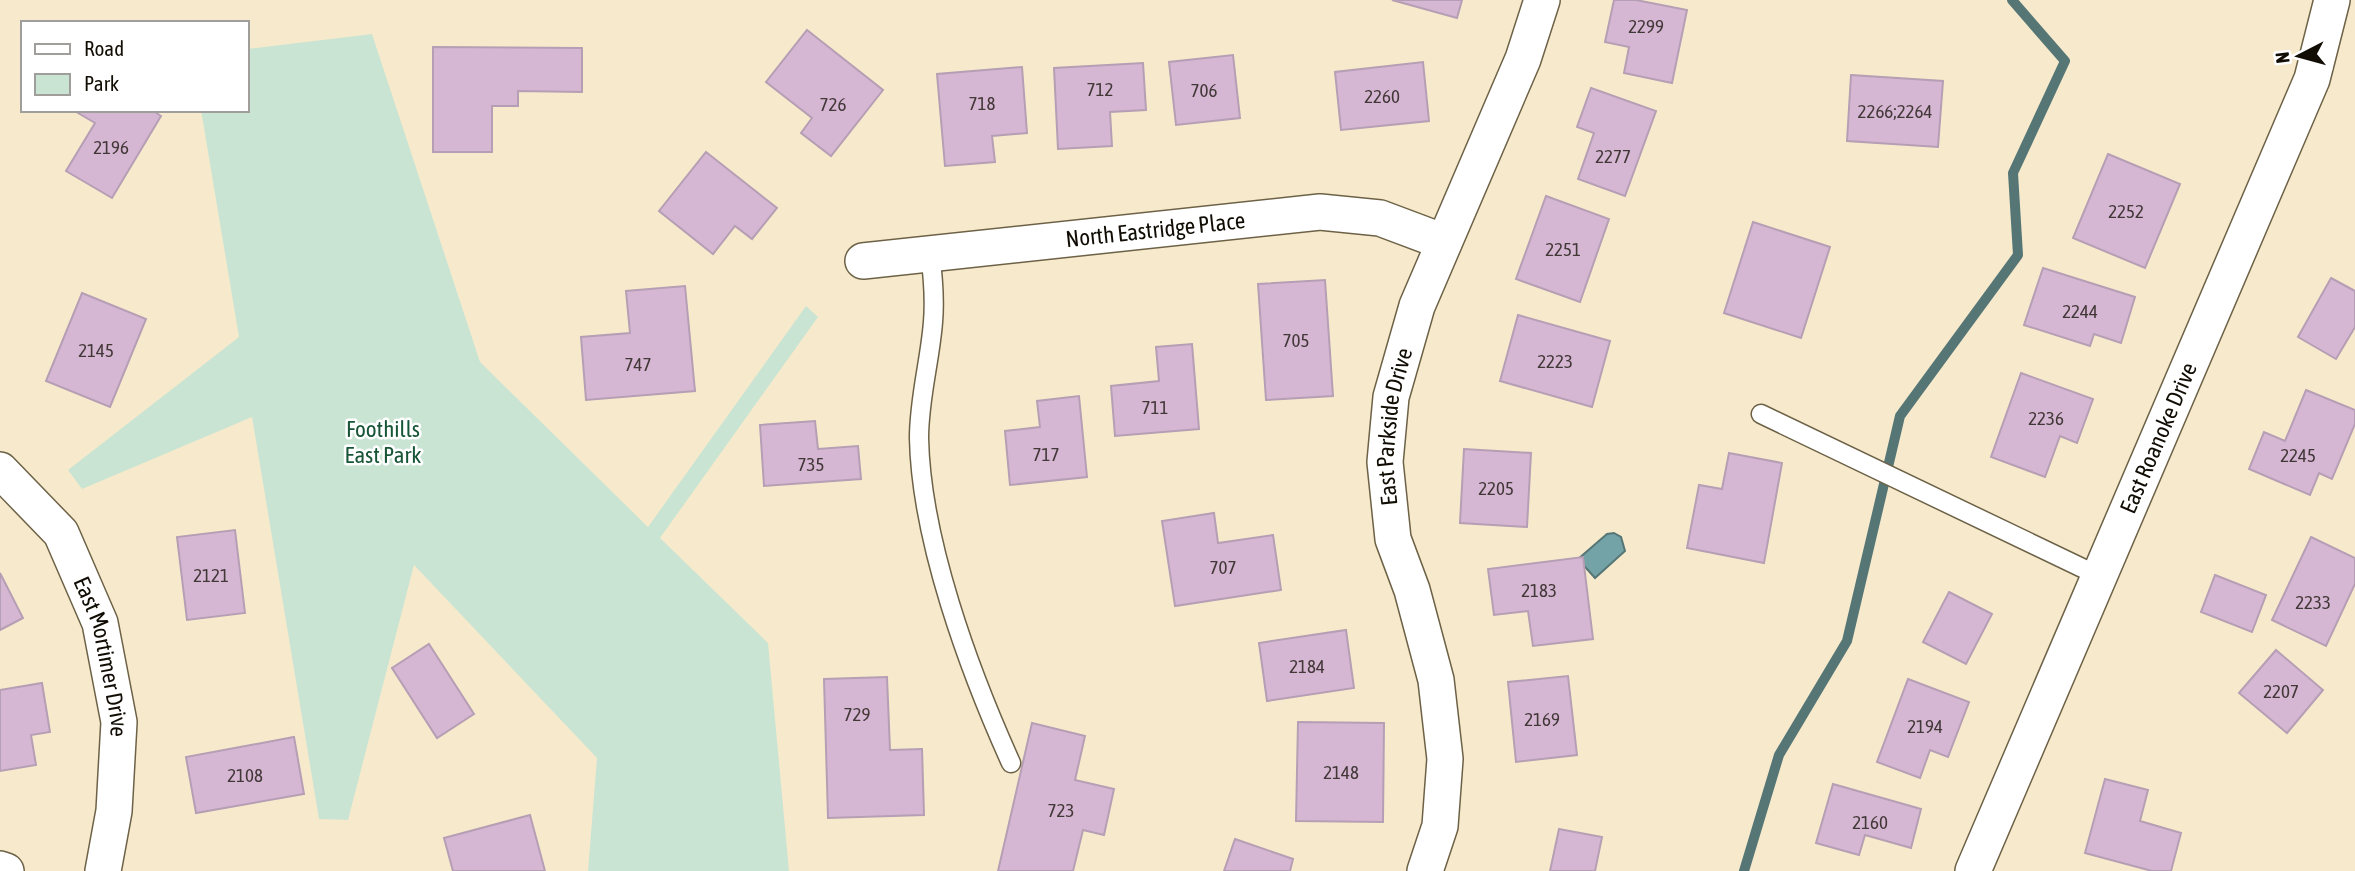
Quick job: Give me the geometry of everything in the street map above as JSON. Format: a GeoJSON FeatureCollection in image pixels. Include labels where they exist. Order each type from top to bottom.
{"type":"FeatureCollection","features":[{"type":"Feature","properties":{"kind":"street","name":"East Parkside Drive"},"geometry":{"type":"LineString","coordinates":[[1425,871],[1440,826],[1445,759],[1436,680],[1412,590],[1393,538],[1385,462],[1391,397],[1417,306],[1522,60],[1542,0]]}},
{"type":"Feature","properties":{"kind":"street","name":"East Roanoke Drive"},"geometry":{"type":"LineString","coordinates":[[1973,871],[2312,79],[2332,0]]}},
{"type":"Feature","properties":{"kind":"street","name":"North Eastridge Place"},"geometry":{"type":"LineString","coordinates":[[863,261],[1320,212],[1380,218],[1444,242]]}},
{"type":"Feature","properties":{"kind":"street","name":"East Mortimer Drive"},"geometry":{"type":"LineString","coordinates":[[0,470],[61,533],[100,623],[119,722],[114,811],[103,871]]}},
{"type":"Feature","properties":{"kind":"street"},"geometry":{"type":"LineString","coordinates":[[0,869],[6,871]]}},
{"type":"Feature","properties":{"kind":"lane"},"geometry":{"type":"LineString","coordinates":[[930,253],[934,313],[921,391],[921,468],[939,561],[953,611],[990,715],[1012,763]]}},
{"type":"Feature","properties":{"kind":"lane"},"geometry":{"type":"LineString","coordinates":[[1761,414],[2099,576]]}},
{"type":"Feature","properties":{"kind":"green space","name":"Foothills East Park"},"geometry":{"type":"Polygon","coordinates":[[[372,34],[480,362],[648,527],[806,306],[818,317],[660,538],[768,643],[789,871],[588,871],[597,758],[414,565],[348,820],[319,819],[252,417],[82,489],[68,470],[239,337],[201,112],[248,112],[248,49],[372,34]]]}},
{"type":"Feature","properties":{"kind":"water"},"geometry":{"type":"Polygon","coordinates":[[[1614,533],[1621,537],[1625,551],[1595,578],[1578,559],[1607,534],[1614,533]]]}},
{"type":"Feature","properties":{"kind":"building"},"geometry":{"type":"Polygon","coordinates":[[[1392,0],[1462,0],[1457,18],[1392,0]]]}},
{"type":"Feature","properties":{"kind":"building"},"geometry":{"type":"Polygon","coordinates":[[[1614,0],[1636,0],[1687,10],[1672,83],[1624,73],[1629,47],[1605,42],[1614,0]]]}},
{"type":"Feature","properties":{"kind":"building"},"geometry":{"type":"Polygon","coordinates":[[[807,30],[883,90],[831,156],[801,133],[812,118],[766,82],[807,30]]]}},
{"type":"Feature","properties":{"kind":"building"},"geometry":{"type":"Polygon","coordinates":[[[433,47],[582,48],[582,92],[518,91],[518,106],[492,106],[492,152],[433,152],[433,47]]]}},
{"type":"Feature","properties":{"kind":"building"},"geometry":{"type":"Polygon","coordinates":[[[1233,55],[1240,118],[1176,125],[1169,62],[1233,55]]]}},
{"type":"Feature","properties":{"kind":"building"},"geometry":{"type":"Polygon","coordinates":[[[1423,62],[1429,121],[1341,130],[1335,72],[1423,62]]]}},
{"type":"Feature","properties":{"kind":"building"},"geometry":{"type":"Polygon","coordinates":[[[1143,63],[1146,110],[1110,112],[1112,146],[1058,149],[1054,68],[1143,63]]]}},
{"type":"Feature","properties":{"kind":"building"},"geometry":{"type":"Polygon","coordinates":[[[1022,67],[1027,133],[992,136],[995,162],[945,166],[937,74],[1022,67]]]}},
{"type":"Feature","properties":{"kind":"building"},"geometry":{"type":"Polygon","coordinates":[[[1851,75],[1943,81],[1938,147],[1847,141],[1851,75]]]}},
{"type":"Feature","properties":{"kind":"building"},"geometry":{"type":"Polygon","coordinates":[[[1591,88],[1656,111],[1625,196],[1578,179],[1594,133],[1577,127],[1591,88]]]}},
{"type":"Feature","properties":{"kind":"building"},"geometry":{"type":"Polygon","coordinates":[[[76,112],[155,112],[161,116],[112,198],[66,171],[95,123],[76,112]]]}},
{"type":"Feature","properties":{"kind":"building"},"geometry":{"type":"Polygon","coordinates":[[[706,152],[777,208],[752,239],[735,226],[713,254],[659,211],[706,152]]]}},
{"type":"Feature","properties":{"kind":"building"},"geometry":{"type":"Polygon","coordinates":[[[2108,154],[2180,184],[2145,268],[2073,238],[2108,154]]]}},
{"type":"Feature","properties":{"kind":"building"},"geometry":{"type":"Polygon","coordinates":[[[1546,196],[1609,219],[1580,302],[1516,279],[1546,196]]]}},
{"type":"Feature","properties":{"kind":"building"},"geometry":{"type":"Polygon","coordinates":[[[1753,222],[1830,247],[1801,338],[1724,313],[1753,222]]]}},
{"type":"Feature","properties":{"kind":"building"},"geometry":{"type":"Polygon","coordinates":[[[2043,268],[2135,297],[2121,343],[2094,334],[2090,346],[2024,325],[2043,268]]]}},
{"type":"Feature","properties":{"kind":"building"},"geometry":{"type":"Polygon","coordinates":[[[2331,278],[2355,291],[2355,327],[2336,359],[2298,337],[2331,278]]]}},
{"type":"Feature","properties":{"kind":"building"},"geometry":{"type":"Polygon","coordinates":[[[1325,280],[1333,396],[1266,400],[1258,284],[1325,280]]]}},
{"type":"Feature","properties":{"kind":"building"},"geometry":{"type":"Polygon","coordinates":[[[685,286],[695,391],[586,400],[581,337],[630,333],[626,291],[685,286]]]}},
{"type":"Feature","properties":{"kind":"building"},"geometry":{"type":"Polygon","coordinates":[[[82,293],[146,319],[110,407],[46,381],[82,293]]]}},
{"type":"Feature","properties":{"kind":"building"},"geometry":{"type":"Polygon","coordinates":[[[1518,315],[1610,341],[1592,407],[1500,381],[1518,315]]]}},
{"type":"Feature","properties":{"kind":"building"},"geometry":{"type":"Polygon","coordinates":[[[1192,344],[1199,429],[1115,436],[1111,386],[1159,381],[1156,347],[1192,344]]]}},
{"type":"Feature","properties":{"kind":"building"},"geometry":{"type":"Polygon","coordinates":[[[2021,373],[2093,399],[2077,443],[2060,436],[2045,477],[1991,457],[2021,373]]]}},
{"type":"Feature","properties":{"kind":"building"},"geometry":{"type":"Polygon","coordinates":[[[2306,390],[2355,410],[2355,424],[2332,479],[2319,473],[2310,495],[2249,469],[2264,432],[2285,441],[2306,390]]]}},
{"type":"Feature","properties":{"kind":"building"},"geometry":{"type":"Polygon","coordinates":[[[1079,396],[1087,477],[1010,485],[1005,431],[1040,427],[1037,401],[1079,396]]]}},
{"type":"Feature","properties":{"kind":"building"},"geometry":{"type":"Polygon","coordinates":[[[815,421],[818,449],[858,446],[861,479],[764,486],[760,425],[815,421]]]}},
{"type":"Feature","properties":{"kind":"building"},"geometry":{"type":"Polygon","coordinates":[[[1464,449],[1531,453],[1527,527],[1460,523],[1464,449]]]}},
{"type":"Feature","properties":{"kind":"building"},"geometry":{"type":"Polygon","coordinates":[[[1729,453],[1782,463],[1764,563],[1687,548],[1699,485],[1722,489],[1729,453]]]}},
{"type":"Feature","properties":{"kind":"building"},"geometry":{"type":"Polygon","coordinates":[[[1214,513],[1218,543],[1273,535],[1281,590],[1175,606],[1162,521],[1214,513]]]}},
{"type":"Feature","properties":{"kind":"building"},"geometry":{"type":"Polygon","coordinates":[[[235,530],[245,613],[187,620],[177,537],[235,530]]]}},
{"type":"Feature","properties":{"kind":"building"},"geometry":{"type":"Polygon","coordinates":[[[2311,537],[2355,558],[2355,584],[2326,646],[2272,620],[2311,537]]]}},
{"type":"Feature","properties":{"kind":"building"},"geometry":{"type":"Polygon","coordinates":[[[1583,557],[1593,639],[1533,646],[1528,611],[1494,615],[1488,569],[1583,557]]]}},
{"type":"Feature","properties":{"kind":"building"},"geometry":{"type":"Polygon","coordinates":[[[0,573],[23,618],[0,630],[0,573]]]}},
{"type":"Feature","properties":{"kind":"building"},"geometry":{"type":"Polygon","coordinates":[[[2215,575],[2266,595],[2252,632],[2201,612],[2215,575]]]}},
{"type":"Feature","properties":{"kind":"building"},"geometry":{"type":"Polygon","coordinates":[[[1949,592],[1992,614],[1966,664],[1923,642],[1949,592]]]}},
{"type":"Feature","properties":{"kind":"building"},"geometry":{"type":"Polygon","coordinates":[[[1346,630],[1354,688],[1267,701],[1259,643],[1346,630]]]}},
{"type":"Feature","properties":{"kind":"building"},"geometry":{"type":"Polygon","coordinates":[[[429,644],[474,714],[437,738],[392,668],[429,644]]]}},
{"type":"Feature","properties":{"kind":"building"},"geometry":{"type":"Polygon","coordinates":[[[2276,650],[2323,690],[2287,733],[2239,693],[2276,650]]]}},
{"type":"Feature","properties":{"kind":"building"},"geometry":{"type":"Polygon","coordinates":[[[1568,676],[1577,755],[1516,762],[1508,682],[1568,676]]]}},
{"type":"Feature","properties":{"kind":"building"},"geometry":{"type":"Polygon","coordinates":[[[887,677],[890,750],[922,749],[924,815],[828,818],[824,679],[887,677]]]}},
{"type":"Feature","properties":{"kind":"building"},"geometry":{"type":"Polygon","coordinates":[[[1908,679],[1969,702],[1948,757],[1930,750],[1920,778],[1877,762],[1908,679]]]}},
{"type":"Feature","properties":{"kind":"building"},"geometry":{"type":"Polygon","coordinates":[[[42,683],[50,732],[31,735],[36,765],[0,771],[0,690],[42,683]]]}},
{"type":"Feature","properties":{"kind":"building"},"geometry":{"type":"Polygon","coordinates":[[[1298,722],[1384,723],[1383,822],[1296,821],[1298,722]]]}},
{"type":"Feature","properties":{"kind":"building"},"geometry":{"type":"Polygon","coordinates":[[[1032,723],[1085,736],[1075,780],[1114,789],[1104,835],[1083,830],[1073,871],[998,871],[1032,723]]]}},
{"type":"Feature","properties":{"kind":"building"},"geometry":{"type":"Polygon","coordinates":[[[294,737],[304,794],[196,813],[186,757],[294,737]]]}},
{"type":"Feature","properties":{"kind":"building"},"geometry":{"type":"Polygon","coordinates":[[[2105,779],[2148,790],[2140,821],[2181,833],[2171,871],[2152,871],[2085,853],[2105,779]]]}},
{"type":"Feature","properties":{"kind":"building"},"geometry":{"type":"Polygon","coordinates":[[[1833,784],[1921,809],[1911,848],[1865,835],[1859,855],[1816,843],[1833,784]]]}},
{"type":"Feature","properties":{"kind":"building"},"geometry":{"type":"Polygon","coordinates":[[[530,815],[545,871],[453,871],[444,838],[530,815]]]}},
{"type":"Feature","properties":{"kind":"building"},"geometry":{"type":"Polygon","coordinates":[[[1559,829],[1602,837],[1595,871],[1550,871],[1559,829]]]}},
{"type":"Feature","properties":{"kind":"building"},"geometry":{"type":"Polygon","coordinates":[[[1235,839],[1293,859],[1290,871],[1224,871],[1235,839]]]}},
{"type":"Feature","properties":{"kind":"waterway"},"geometry":{"type":"LineString","coordinates":[[1744,871],[1779,755],[1847,641],[1900,416],[2018,255],[2013,173],[2065,61],[2012,0]]}}]}
